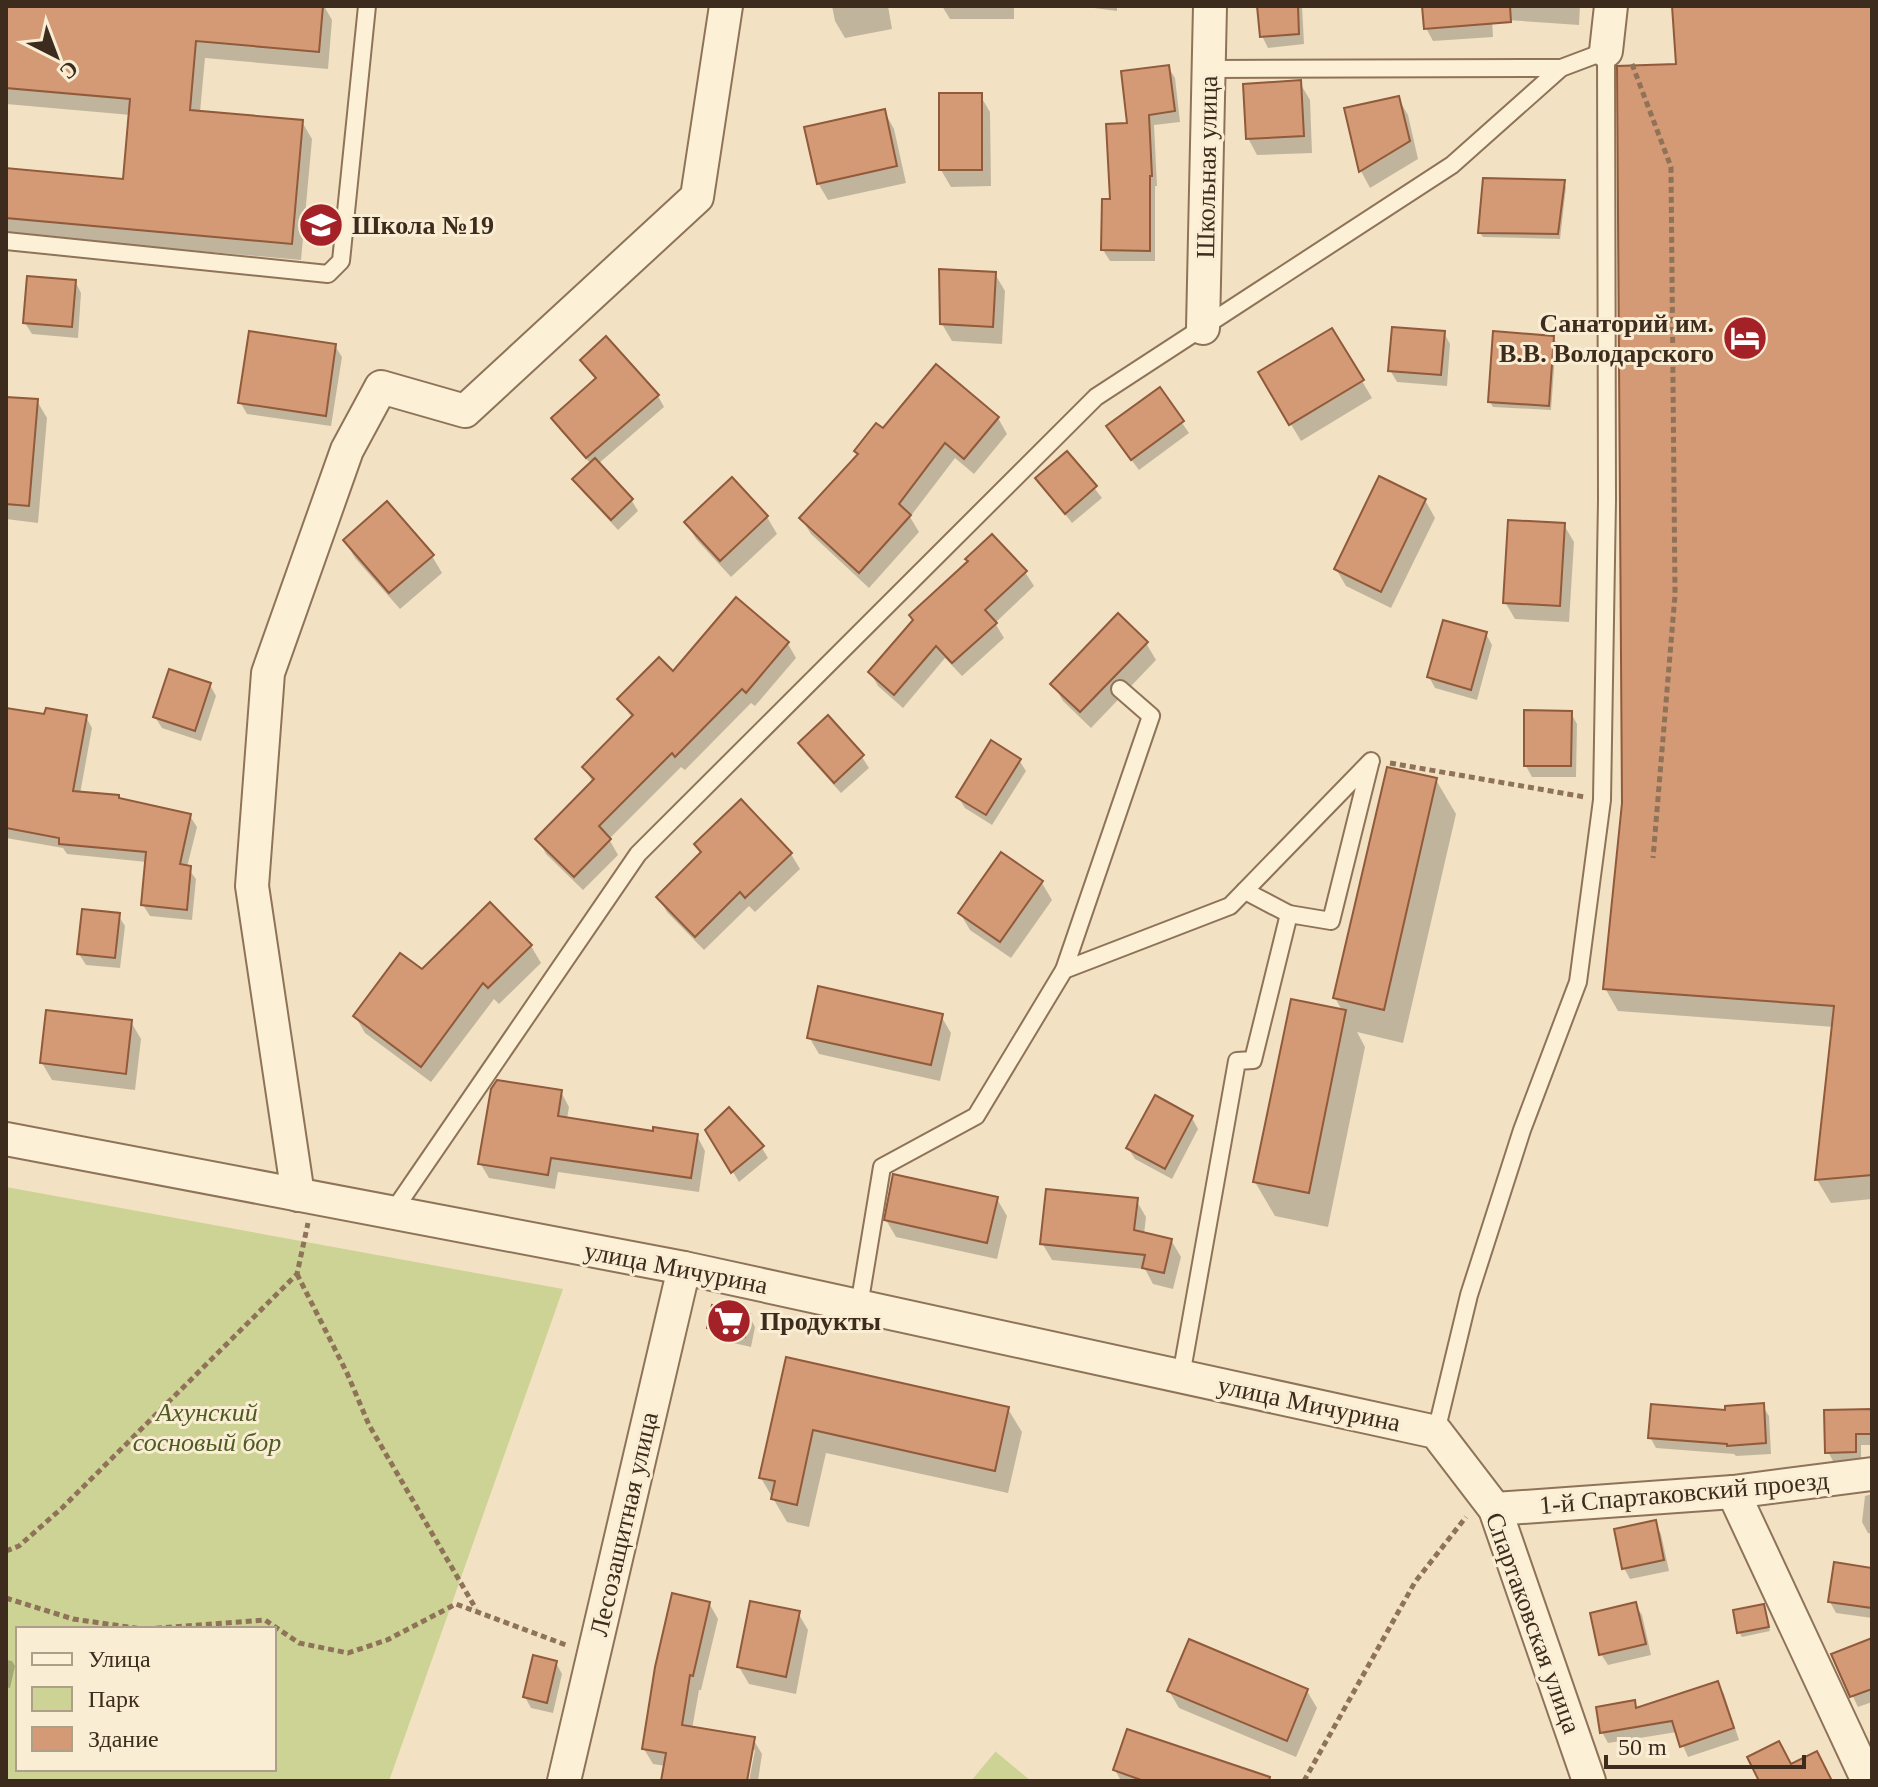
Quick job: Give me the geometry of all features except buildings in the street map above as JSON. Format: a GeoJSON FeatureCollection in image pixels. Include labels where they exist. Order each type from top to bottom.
{"type":"FeatureCollection","features":[{"type":"Feature","properties":{"kind":"street"},"geometry":{"type":"LineString","coordinates":[[306,1197],[252,886],[268,673],[341,464],[381,387],[465,411],[697,197],[726,6]]}},
{"type":"Feature","properties":{"kind":"street","name":"Школьная улица"},"geometry":{"type":"LineString","coordinates":[[1203,328],[1210,6]]}},
{"type":"Feature","properties":{"kind":"street"},"geometry":{"type":"LineString","coordinates":[[1606,51],[1611,6]]}},
{"type":"Feature","properties":{"kind":"street","name":"улица Мичурина"},"geometry":{"type":"LineString","coordinates":[[6,1139],[684,1268],[1436,1432]]}},
{"type":"Feature","properties":{"kind":"street","name":"Лесозащитная улица"},"geometry":{"type":"LineString","coordinates":[[564,1781],[684,1268]]}},
{"type":"Feature","properties":{"kind":"street","name":"Спартаковская улица"},"geometry":{"type":"LineString","coordinates":[[1436,1432],[1484,1509],[1589,1781]]}},
{"type":"Feature","properties":{"kind":"street","name":"1-й Спартаковский проезд"},"geometry":{"type":"LineString","coordinates":[[1484,1509],[1733,1492],[1872,1474]]}},
{"type":"Feature","properties":{"kind":"street"},"geometry":{"type":"LineString","coordinates":[[1733,1492],[1868,1781]]}},
{"type":"Feature","properties":{"kind":"lane"},"geometry":{"type":"LineString","coordinates":[[6,241],[328,274],[341,261],[367,6]]}},
{"type":"Feature","properties":{"kind":"lane"},"geometry":{"type":"LineString","coordinates":[[1210,69],[1561,68],[1606,51],[1607,500],[1602,800],[1578,982],[1522,1130],[1469,1295],[1436,1432]]}},
{"type":"Feature","properties":{"kind":"lane"},"geometry":{"type":"LineString","coordinates":[[392,1213],[638,854],[1096,397],[1452,165],[1561,68]]}},
{"type":"Feature","properties":{"kind":"lane"},"geometry":{"type":"LineString","coordinates":[[859,1306],[882,1167],[976,1116],[1064,970],[1151,716],[1120,689]]}},
{"type":"Feature","properties":{"kind":"lane"},"geometry":{"type":"LineString","coordinates":[[1064,970],[1230,906],[1371,761]]}},
{"type":"Feature","properties":{"kind":"lane"},"geometry":{"type":"LineString","coordinates":[[1245,891],[1289,914],[1331,921],[1371,761]]}},
{"type":"Feature","properties":{"kind":"lane"},"geometry":{"type":"LineString","coordinates":[[1181,1376],[1237,1061],[1253,1060],[1289,914]]}},
{"type":"Feature","properties":{"kind":"path"},"geometry":{"type":"LineString","coordinates":[[1606,51],[1623,40],[1671,167],[1675,595],[1653,858]]}},
{"type":"Feature","properties":{"kind":"path"},"geometry":{"type":"LineString","coordinates":[[1371,761],[1602,800]]}},
{"type":"Feature","properties":{"kind":"path"},"geometry":{"type":"LineString","coordinates":[[306,1197],[297,1274],[347,1373],[369,1425],[465,1593],[480,1613]]}},
{"type":"Feature","properties":{"kind":"path"},"geometry":{"type":"LineString","coordinates":[[6,1551],[19,1546],[62,1508],[297,1274]]}},
{"type":"Feature","properties":{"kind":"path"},"geometry":{"type":"LineString","coordinates":[[1304,1781],[1415,1582],[1484,1509]]}},
{"type":"Feature","properties":{"kind":"path"},"geometry":{"type":"LineString","coordinates":[[6,1598],[73,1619],[130,1627]]}},
{"type":"Feature","properties":{"kind":"path"},"geometry":{"type":"LineString","coordinates":[[276,1627],[299,1643],[348,1653],[387,1640],[456,1604],[593,1656]]}},
{"type":"Feature","properties":{"kind":"path"},"geometry":{"type":"LineString","coordinates":[[171,1627],[265,1620],[275,1627]]}},
{"type":"Feature","properties":{"kind":"green space","name":"Ахунский сосновый бор"},"geometry":{"type":"Polygon","coordinates":[[[6,1187],[563,1289],[389,1781],[6,1781],[6,1187]]]}},
{"type":"Feature","properties":{"kind":"green space"},"geometry":{"type":"Polygon","coordinates":[[[996,1752],[1031,1781],[971,1781],[996,1752]]]}},
{"type":"Feature","properties":{"kind":"place","name":"Школа №19"},"geometry":{"type":"Point","coordinates":[321,225]}},
{"type":"Feature","properties":{"kind":"place","name":"Санаторий им. В.В. Володарского"},"geometry":{"type":"Point","coordinates":[1745,338]}},
{"type":"Feature","properties":{"kind":"place","name":"Продукты"},"geometry":{"type":"Point","coordinates":[729,1321]}}]}
